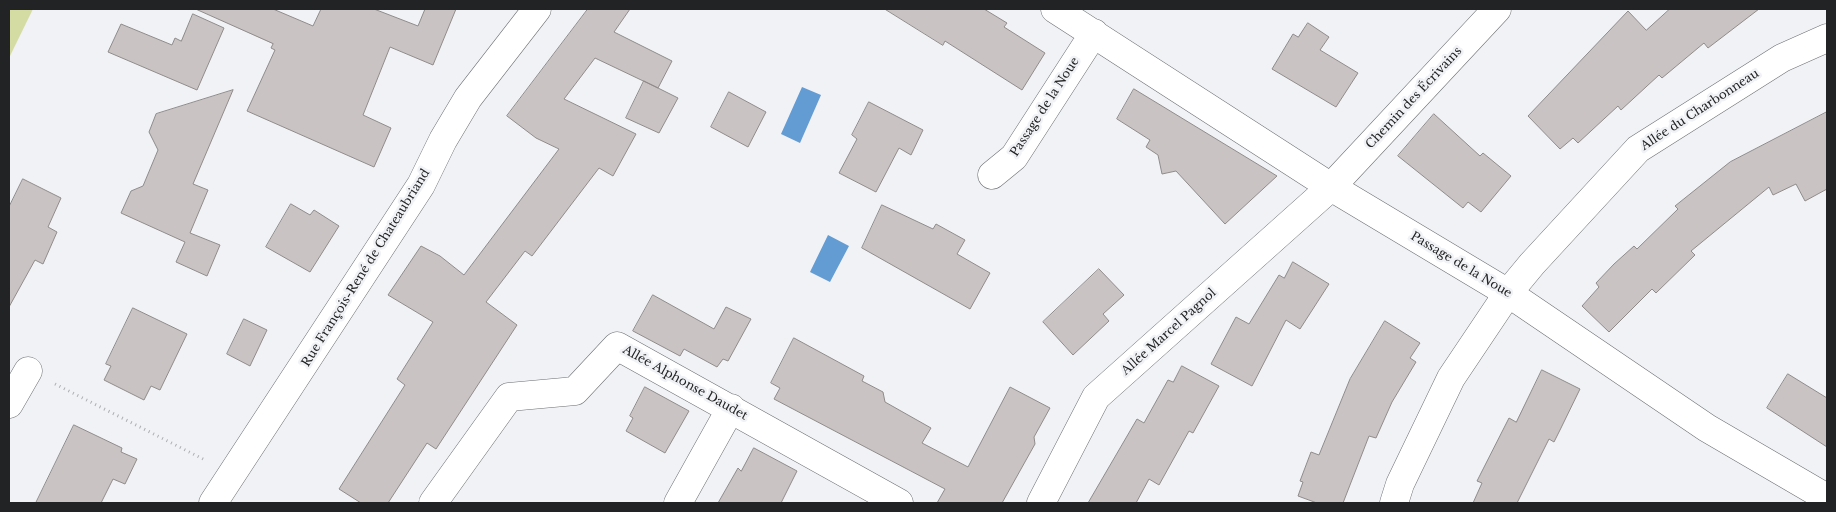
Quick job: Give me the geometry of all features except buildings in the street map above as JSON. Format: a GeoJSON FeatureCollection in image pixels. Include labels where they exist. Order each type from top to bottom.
{"type":"FeatureCollection","features":[{"type":"Feature","properties":{"kind":"street","name":"Rue François-René de Chateaubriand"},"geometry":{"type":"LineString","coordinates":[[213,503],[421,186],[443,140],[468,98],[537,9]]}},
{"type":"Feature","properties":{"kind":"street","name":"Passage de la Noue"},"geometry":{"type":"LineString","coordinates":[[1055,9],[1331,187],[1508,293],[1707,428],[1827,498]]}},
{"type":"Feature","properties":{"kind":"street","name":"Chemin des Écrivains"},"geometry":{"type":"LineString","coordinates":[[1331,187],[1497,9]]}},
{"type":"Feature","properties":{"kind":"street","name":"Passage de la Noue"},"geometry":{"type":"LineString","coordinates":[[992,175],[1014,157],[1094,33]]}},
{"type":"Feature","properties":{"kind":"street","name":"Allée du Charbonneau"},"geometry":{"type":"LineString","coordinates":[[1394,503],[1400,484],[1451,378],[1508,293],[1532,264],[1638,149],[1782,58],[1827,38]]}},
{"type":"Feature","properties":{"kind":"street","name":"Allée Marcel Pagnol"},"geometry":{"type":"LineString","coordinates":[[1041,503],[1096,397],[1331,187]]}},
{"type":"Feature","properties":{"kind":"street","name":"Allée Alphonse Daudet"},"geometry":{"type":"LineString","coordinates":[[433,503],[509,396],[575,391],[616,346],[731,408],[899,503]]}},
{"type":"Feature","properties":{"kind":"street"},"geometry":{"type":"LineString","coordinates":[[9,404],[28,371]]}},
{"type":"Feature","properties":{"kind":"street"},"geometry":{"type":"LineString","coordinates":[[678,503],[731,408]]}},
{"type":"Feature","properties":{"kind":"path"},"geometry":{"type":"LineString","coordinates":[[28,371],[233,474]]}},
{"type":"Feature","properties":{"kind":"green space"},"geometry":{"type":"Polygon","coordinates":[[[9,9],[33,9],[9,58],[9,9]]]}},
{"type":"Feature","properties":{"kind":"water"},"geometry":{"type":"Polygon","coordinates":[[[802,87],[821,95],[800,143],[781,134],[802,87]]]}},
{"type":"Feature","properties":{"kind":"water"},"geometry":{"type":"Polygon","coordinates":[[[828,235],[849,246],[830,282],[810,272],[828,235]]]}}]}
